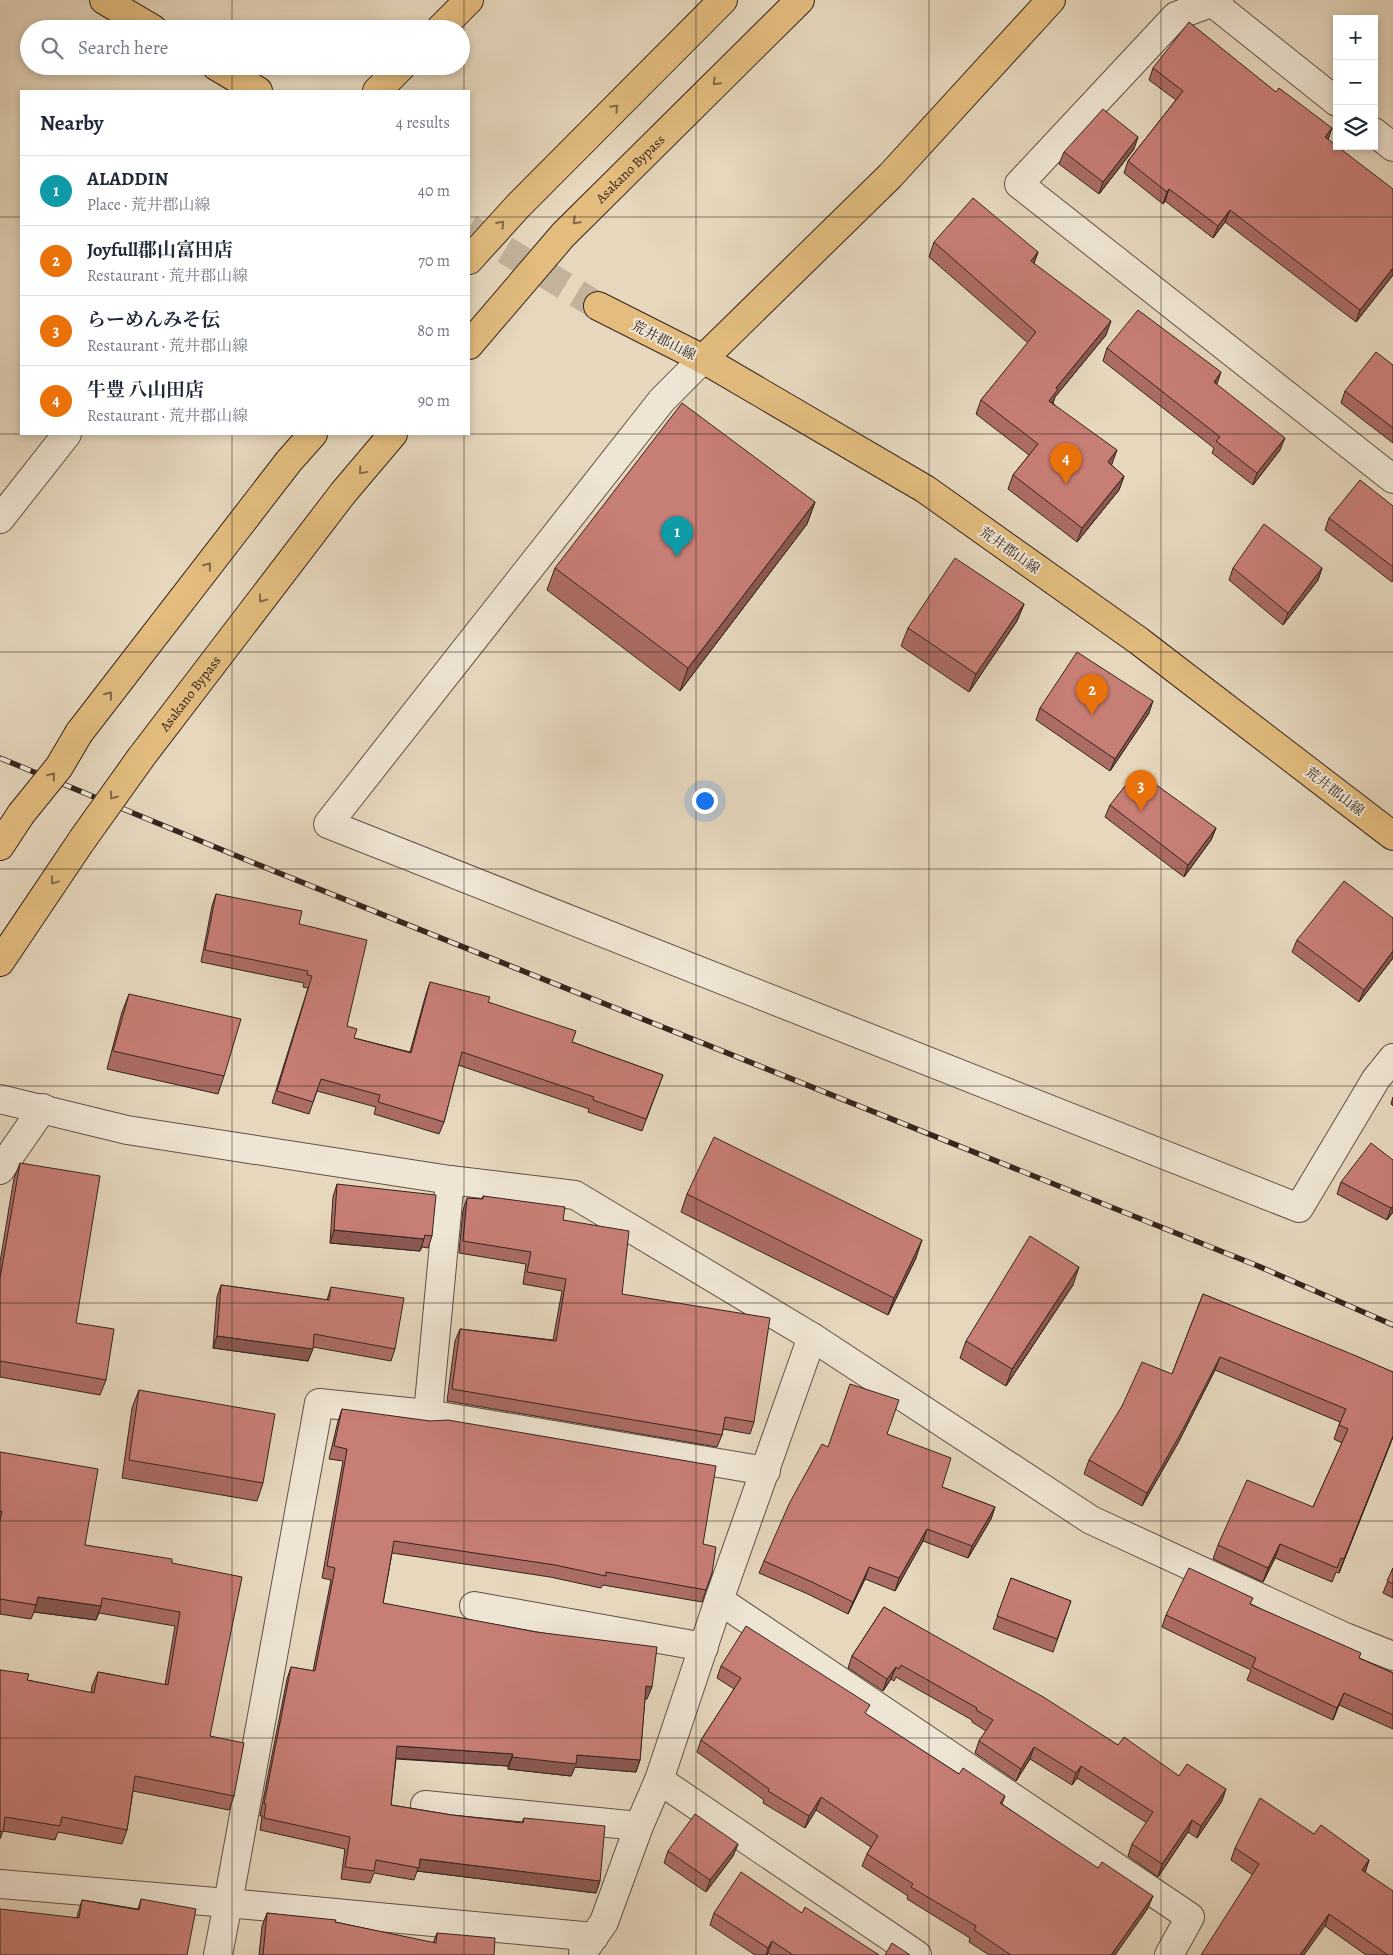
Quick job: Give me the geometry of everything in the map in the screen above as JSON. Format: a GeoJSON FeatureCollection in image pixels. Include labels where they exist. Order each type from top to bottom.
{"type":"FeatureCollection","features":[{"type":"Feature","properties":{"kind":"main road"},"geometry":{"type":"LineString","coordinates":[[104,0],[138,20]]}},
{"type":"Feature","properties":{"kind":"main road"},"geometry":{"type":"LineString","coordinates":[[449,20],[469,0]]}},
{"type":"Feature","properties":{"kind":"main road"},"geometry":{"type":"LineString","coordinates":[[470,259],[518,206],[723,0]]}},
{"type":"Feature","properties":{"kind":"main road","name":"Asakano Bypass"},"geometry":{"type":"LineString","coordinates":[[470,344],[562,235],[800,0]]}},
{"type":"Feature","properties":{"kind":"main road"},"geometry":{"type":"LineString","coordinates":[[751,47],[814,0]]}},
{"type":"Feature","properties":{"kind":"main road"},"geometry":{"type":"LineString","coordinates":[[702,359],[890,176],[1051,0]]}},
{"type":"Feature","properties":{"kind":"main road"},"geometry":{"type":"LineString","coordinates":[[231,75],[256,90]]}},
{"type":"Feature","properties":{"kind":"main road"},"geometry":{"type":"LineString","coordinates":[[378,90],[393,75]]}},
{"type":"Feature","properties":{"kind":"main road","name":"荒井郡山線"},"geometry":{"type":"LineString","coordinates":[[598,306],[702,359],[925,489],[1139,641],[1393,836]]}},
{"type":"Feature","properties":{"kind":"main road"},"geometry":{"type":"LineString","coordinates":[[0,846],[21,814],[59,767],[79,733],[288,461],[312,435]]}},
{"type":"Feature","properties":{"kind":"main road","name":"Asakano Bypass"},"geometry":{"type":"LineString","coordinates":[[0,962],[82,840],[142,756],[343,492],[392,435]]}},
{"type":"Feature","properties":{"kind":"street"},"geometry":{"type":"LineString","coordinates":[[1333,99],[1216,1],[1176,16],[1019,184],[1393,479]]}},
{"type":"Feature","properties":{"kind":"street"},"geometry":{"type":"LineString","coordinates":[[1378,135],[1393,147]]}},
{"type":"Feature","properties":{"kind":"street"},"geometry":{"type":"LineString","coordinates":[[702,359],[662,400],[328,824],[1299,1208],[1376,1079],[1393,1058]]}},
{"type":"Feature","properties":{"kind":"street"},"geometry":{"type":"LineString","coordinates":[[0,519],[66,435]]}},
{"type":"Feature","properties":{"kind":"street"},"geometry":{"type":"LineString","coordinates":[[0,1099],[127,1130],[450,1180],[576,1195],[812,1337],[1091,1520],[1345,1637],[1393,1656]]}},
{"type":"Feature","properties":{"kind":"street"},"geometry":{"type":"LineString","coordinates":[[0,1170],[43,1108]]}},
{"type":"Feature","properties":{"kind":"street"},"geometry":{"type":"LineString","coordinates":[[428,1414],[450,1180]]}},
{"type":"Feature","properties":{"kind":"street"},"geometry":{"type":"LineString","coordinates":[[0,1884],[228,1903],[587,1946],[604,1922],[638,1826],[659,1780],[719,1600],[812,1337]]}},
{"type":"Feature","properties":{"kind":"street"},"geometry":{"type":"LineString","coordinates":[[218,1955],[319,1402],[428,1414],[766,1471]]}},
{"type":"Feature","properties":{"kind":"street"},"geometry":{"type":"LineString","coordinates":[[719,1600],[1190,1917],[1169,1955]]}},
{"type":"Feature","properties":{"kind":"street"},"geometry":{"type":"LineString","coordinates":[[474,1606],[704,1646]]}},
{"type":"Feature","properties":{"kind":"street"},"geometry":{"type":"LineString","coordinates":[[659,1780],[917,1955]]}},
{"type":"Feature","properties":{"kind":"street"},"geometry":{"type":"LineString","coordinates":[[425,1805],[638,1826]]}},
{"type":"Feature","properties":{"kind":"building"},"geometry":{"type":"Polygon","coordinates":[[[1189,22],[1276,92],[1279,88],[1332,128],[1325,137],[1333,143],[1333,150],[1342,150],[1393,189],[1393,268],[1360,310],[1230,210],[1218,226],[1169,189],[1167,192],[1128,161],[1183,91],[1153,68],[1189,22]]]}},
{"type":"Feature","properties":{"kind":"building"},"geometry":{"type":"Polygon","coordinates":[[[1103,109],[1138,137],[1103,182],[1064,152],[1103,109]]]}},
{"type":"Feature","properties":{"kind":"building"},"geometry":{"type":"Polygon","coordinates":[[[973,198],[1038,252],[1031,261],[1111,321],[1056,388],[1058,389],[1049,401],[1117,450],[1108,462],[1124,476],[1082,528],[1013,475],[1038,444],[981,400],[1036,332],[934,242],[973,198]]]}},
{"type":"Feature","properties":{"kind":"building"},"geometry":{"type":"Polygon","coordinates":[[[1138,310],[1221,372],[1214,382],[1285,438],[1257,473],[1216,441],[1220,437],[1107,348],[1138,310]]]}},
{"type":"Feature","properties":{"kind":"building"},"geometry":{"type":"Polygon","coordinates":[[[1376,352],[1393,365],[1393,428],[1345,391],[1376,352]]]}},
{"type":"Feature","properties":{"kind":"building"},"geometry":{"type":"Polygon","coordinates":[[[682,403],[815,502],[688,668],[555,568],[682,403]]]}},
{"type":"Feature","properties":{"kind":"building"},"geometry":{"type":"Polygon","coordinates":[[[1360,480],[1393,506],[1393,567],[1329,518],[1360,480]]]}},
{"type":"Feature","properties":{"kind":"building"},"geometry":{"type":"Polygon","coordinates":[[[1264,524],[1322,568],[1288,613],[1233,568],[1264,524]]]}},
{"type":"Feature","properties":{"kind":"building"},"geometry":{"type":"Polygon","coordinates":[[[955,558],[1024,604],[976,674],[908,628],[955,558]]]}},
{"type":"Feature","properties":{"kind":"building"},"geometry":{"type":"Polygon","coordinates":[[[1077,652],[1153,701],[1115,759],[1040,708],[1077,652]]]}},
{"type":"Feature","properties":{"kind":"building"},"geometry":{"type":"Polygon","coordinates":[[[1137,771],[1216,828],[1188,865],[1110,805],[1137,771]]]}},
{"type":"Feature","properties":{"kind":"building"},"geometry":{"type":"Polygon","coordinates":[[[1344,881],[1393,918],[1393,951],[1364,990],[1297,940],[1344,881]]]}},
{"type":"Feature","properties":{"kind":"building"},"geometry":{"type":"Polygon","coordinates":[[[216,894],[302,911],[299,924],[367,940],[347,1026],[357,1029],[354,1038],[411,1053],[430,982],[490,997],[488,1002],[576,1031],[572,1042],[663,1075],[646,1119],[593,1100],[594,1097],[462,1052],[444,1122],[378,1102],[380,1095],[321,1079],[313,1102],[277,1091],[312,976],[307,975],[308,971],[205,950],[216,894]]]}},
{"type":"Feature","properties":{"kind":"building"},"geometry":{"type":"Polygon","coordinates":[[[129,994],[241,1019],[224,1076],[113,1051],[129,994]]]}},
{"type":"Feature","properties":{"kind":"building"},"geometry":{"type":"Polygon","coordinates":[[[714,1137],[922,1240],[894,1298],[687,1194],[714,1137]]]}},
{"type":"Feature","properties":{"kind":"building"},"geometry":{"type":"Polygon","coordinates":[[[1371,1143],[1393,1160],[1393,1206],[1391,1208],[1341,1182],[1371,1143]]]}},
{"type":"Feature","properties":{"kind":"building"},"geometry":{"type":"Polygon","coordinates":[[[20,1163],[100,1176],[76,1323],[114,1329],[106,1380],[0,1361],[0,1278],[20,1163]]]}},
{"type":"Feature","properties":{"kind":"building"},"geometry":{"type":"Polygon","coordinates":[[[337,1184],[436,1195],[432,1236],[425,1235],[424,1239],[334,1230],[337,1184]]]}},
{"type":"Feature","properties":{"kind":"building"},"geometry":{"type":"Polygon","coordinates":[[[483,1196],[565,1207],[563,1220],[629,1231],[622,1294],[770,1318],[754,1422],[725,1417],[722,1435],[452,1389],[460,1329],[556,1341],[566,1279],[527,1272],[531,1252],[463,1241],[467,1198],[483,1199],[483,1196]]]}},
{"type":"Feature","properties":{"kind":"building"},"geometry":{"type":"Polygon","coordinates":[[[1030,1236],[1079,1267],[1012,1369],[966,1341],[1030,1236]]]}},
{"type":"Feature","properties":{"kind":"building"},"geometry":{"type":"Polygon","coordinates":[[[221,1285],[329,1300],[331,1287],[404,1298],[395,1349],[314,1334],[313,1349],[217,1336],[221,1285]]]}},
{"type":"Feature","properties":{"kind":"building"},"geometry":{"type":"Polygon","coordinates":[[[1203,1294],[1393,1372],[1393,1436],[1344,1559],[1341,1558],[1337,1568],[1280,1544],[1268,1568],[1218,1545],[1247,1480],[1313,1507],[1348,1429],[1339,1425],[1346,1409],[1220,1357],[1147,1493],[1089,1460],[1122,1406],[1142,1362],[1172,1374],[1203,1294]]]}},
{"type":"Feature","properties":{"kind":"building"},"geometry":{"type":"Polygon","coordinates":[[[850,1384],[899,1400],[887,1434],[951,1458],[942,1487],[995,1507],[972,1546],[927,1529],[899,1578],[869,1567],[853,1602],[764,1561],[790,1502],[822,1444],[828,1447],[850,1384]]]}},
{"type":"Feature","properties":{"kind":"building"},"geometry":{"type":"Polygon","coordinates":[[[139,1390],[275,1414],[263,1483],[129,1460],[139,1390]]]}},
{"type":"Feature","properties":{"kind":"building"},"geometry":{"type":"Polygon","coordinates":[[[342,1409],[430,1421],[448,1420],[716,1466],[703,1544],[716,1547],[712,1573],[706,1590],[606,1572],[606,1576],[555,1565],[394,1541],[383,1603],[536,1632],[657,1647],[652,1687],[646,1686],[640,1760],[577,1755],[576,1764],[512,1757],[513,1754],[397,1746],[391,1805],[452,1815],[523,1823],[524,1818],[605,1826],[600,1881],[420,1859],[419,1868],[376,1860],[374,1871],[345,1867],[350,1837],[264,1818],[266,1804],[264,1804],[291,1667],[315,1671],[335,1568],[327,1566],[347,1449],[334,1446],[342,1409]]]}},
{"type":"Feature","properties":{"kind":"building"},"geometry":{"type":"Polygon","coordinates":[[[0,1452],[98,1469],[85,1545],[172,1559],[172,1563],[242,1577],[210,1736],[244,1743],[234,1796],[135,1776],[127,1830],[62,1817],[60,1826],[5,1817],[3,1832],[0,1831],[0,1670],[29,1674],[27,1680],[94,1693],[98,1672],[168,1685],[180,1612],[102,1598],[101,1606],[38,1597],[36,1605],[0,1599],[0,1521],[2,1511],[0,1511],[0,1452]]]}},
{"type":"Feature","properties":{"kind":"building"},"geometry":{"type":"Polygon","coordinates":[[[1189,1568],[1253,1598],[1250,1604],[1361,1653],[1359,1658],[1393,1673],[1393,1715],[1344,1693],[1337,1708],[1252,1667],[1256,1658],[1166,1615],[1189,1568]]]}},
{"type":"Feature","properties":{"kind":"building"},"geometry":{"type":"Polygon","coordinates":[[[1393,1568],[1393,1584],[1387,1581],[1393,1568]]]}},
{"type":"Feature","properties":{"kind":"building"},"geometry":{"type":"Polygon","coordinates":[[[1011,1578],[1071,1601],[1057,1639],[997,1616],[1011,1578]]]}},
{"type":"Feature","properties":{"kind":"building"},"geometry":{"type":"Polygon","coordinates":[[[884,1607],[1045,1698],[1118,1745],[1124,1737],[1179,1776],[1187,1764],[1226,1789],[1201,1826],[1192,1820],[1162,1864],[1132,1844],[1153,1812],[1081,1766],[1076,1773],[1034,1747],[1021,1769],[979,1741],[993,1720],[976,1710],[977,1708],[901,1665],[899,1669],[896,1667],[887,1679],[852,1656],[884,1607]]]}},
{"type":"Feature","properties":{"kind":"building"},"geometry":{"type":"Polygon","coordinates":[[[746,1626],[870,1705],[865,1713],[959,1774],[963,1768],[1005,1796],[1000,1803],[1098,1868],[1102,1862],[1153,1896],[1111,1955],[1011,1955],[974,1930],[976,1926],[911,1887],[913,1884],[867,1854],[878,1836],[821,1797],[809,1816],[768,1791],[769,1789],[701,1740],[741,1678],[721,1666],[746,1626]]]}},
{"type":"Feature","properties":{"kind":"building"},"geometry":{"type":"Polygon","coordinates":[[[1260,1798],[1314,1834],[1321,1825],[1369,1860],[1362,1870],[1393,1891],[1393,1955],[1388,1955],[1329,1914],[1300,1955],[1201,1955],[1259,1864],[1235,1848],[1260,1798]]]}},
{"type":"Feature","properties":{"kind":"building"},"geometry":{"type":"Polygon","coordinates":[[[695,1814],[738,1844],[710,1880],[668,1851],[695,1814]]]}},
{"type":"Feature","properties":{"kind":"building"},"geometry":{"type":"Polygon","coordinates":[[[741,1872],[802,1913],[805,1907],[879,1955],[793,1955],[772,1941],[768,1948],[714,1913],[741,1872]]]}},
{"type":"Feature","properties":{"kind":"building"},"geometry":{"type":"Polygon","coordinates":[[[141,1899],[196,1909],[187,1955],[0,1955],[0,1909],[79,1918],[82,1900],[139,1910],[141,1899]]]}},
{"type":"Feature","properties":{"kind":"building"},"geometry":{"type":"Polygon","coordinates":[[[267,1913],[336,1920],[335,1922],[436,1943],[437,1933],[495,1938],[494,1955],[263,1955],[267,1913]]]}},
{"type":"Feature","properties":{"kind":"building"},"geometry":{"type":"Polygon","coordinates":[[[892,1943],[910,1955],[885,1955],[892,1943]]]}},
{"type":"Feature","properties":{"kind":"tunnel"},"geometry":{"type":"LineString","coordinates":[[470,229],[598,306]]}},
{"type":"Feature","properties":{"kind":"railway"},"geometry":{"type":"LineString","coordinates":[[0,758],[249,861],[1258,1266],[1393,1325]]}},
{"type":"Feature","properties":{"kind":"place","name":"牛豊 八山田店"},"geometry":{"type":"Point","coordinates":[1066,484]}},
{"type":"Feature","properties":{"kind":"place","name":"ALADDIN"},"geometry":{"type":"Point","coordinates":[677,557]}},
{"type":"Feature","properties":{"kind":"place","name":"Joyfull郡山富田店"},"geometry":{"type":"Point","coordinates":[1092,715]}},
{"type":"Feature","properties":{"kind":"place","name":"らーめんみそ伝"},"geometry":{"type":"Point","coordinates":[1141,811]}}]}
